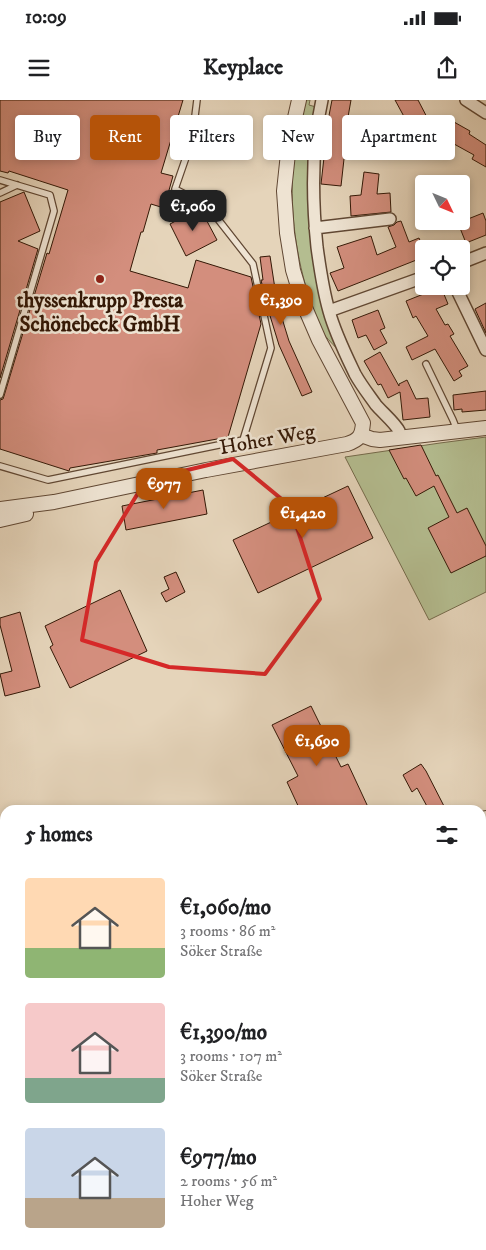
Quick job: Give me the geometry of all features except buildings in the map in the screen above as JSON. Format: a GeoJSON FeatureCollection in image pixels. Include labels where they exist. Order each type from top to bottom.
{"type":"FeatureCollection","features":[{"type":"Feature","properties":{"kind":"street"},"geometry":{"type":"LineString","coordinates":[[298,100],[289,144],[284,191],[287,232],[293,270],[303,304],[363,423],[361,435],[380,440],[486,428]]}},
{"type":"Feature","properties":{"kind":"street"},"geometry":{"type":"LineString","coordinates":[[322,100],[314,147],[313,199],[321,278],[338,337],[357,377],[377,406],[399,430],[400,438]]}},
{"type":"Feature","properties":{"kind":"street"},"geometry":{"type":"LineString","coordinates":[[466,100],[486,113]]}},
{"type":"Feature","properties":{"kind":"street"},"geometry":{"type":"LineString","coordinates":[[315,228],[390,219]]}},
{"type":"Feature","properties":{"kind":"street"},"geometry":{"type":"LineString","coordinates":[[470,260],[486,254]]}},
{"type":"Feature","properties":{"kind":"street"},"geometry":{"type":"LineString","coordinates":[[329,310],[415,280]]}},
{"type":"Feature","properties":{"kind":"street"},"geometry":{"type":"LineString","coordinates":[[459,295],[486,350]]}},
{"type":"Feature","properties":{"kind":"street","name":"Hoher Weg"},"geometry":{"type":"LineString","coordinates":[[0,509],[54,502],[347,444],[355,441],[361,435]]}},
{"type":"Feature","properties":{"kind":"street","name":"Hoher Weg"},"geometry":{"type":"LineString","coordinates":[[0,520],[32,513],[54,502]]}},
{"type":"Feature","properties":{"kind":"lane"},"geometry":{"type":"LineString","coordinates":[[0,466],[48,480],[243,440],[271,348],[253,264],[204,204],[175,189],[192,140],[197,100]]}},
{"type":"Feature","properties":{"kind":"lane"},"geometry":{"type":"LineString","coordinates":[[0,180],[50,195],[54,211],[0,395]]}},
{"type":"Feature","properties":{"kind":"lane"},"geometry":{"type":"LineString","coordinates":[[0,193],[17,186]]}},
{"type":"Feature","properties":{"kind":"lane"},"geometry":{"type":"LineString","coordinates":[[426,364],[453,420],[456,432]]}},
{"type":"Feature","properties":{"kind":"highlighted area"},"geometry":{"type":"Polygon","coordinates":[[[233,459],[290,506],[320,599],[265,674],[169,667],[82,640],[96,562],[146,480],[233,459]]]}},
{"type":"Feature","properties":{"kind":"green space"},"geometry":{"type":"Polygon","coordinates":[[[305,100],[310,100],[309,105],[316,107],[316,115],[302,115],[305,100]]]}},
{"type":"Feature","properties":{"kind":"green space"},"geometry":{"type":"Polygon","coordinates":[[[294,160],[313,160],[310,229],[316,278],[337,349],[322,332],[305,284],[295,235],[292,185],[294,160]]]}},
{"type":"Feature","properties":{"kind":"green space"},"geometry":{"type":"Polygon","coordinates":[[[486,437],[486,592],[429,620],[345,457],[486,437]]]}},
{"type":"Feature","properties":{"kind":"place","name":"thyssenkrupp Presta Schönebeck GmbH"},"geometry":{"type":"Point","coordinates":[100,279]}}]}
